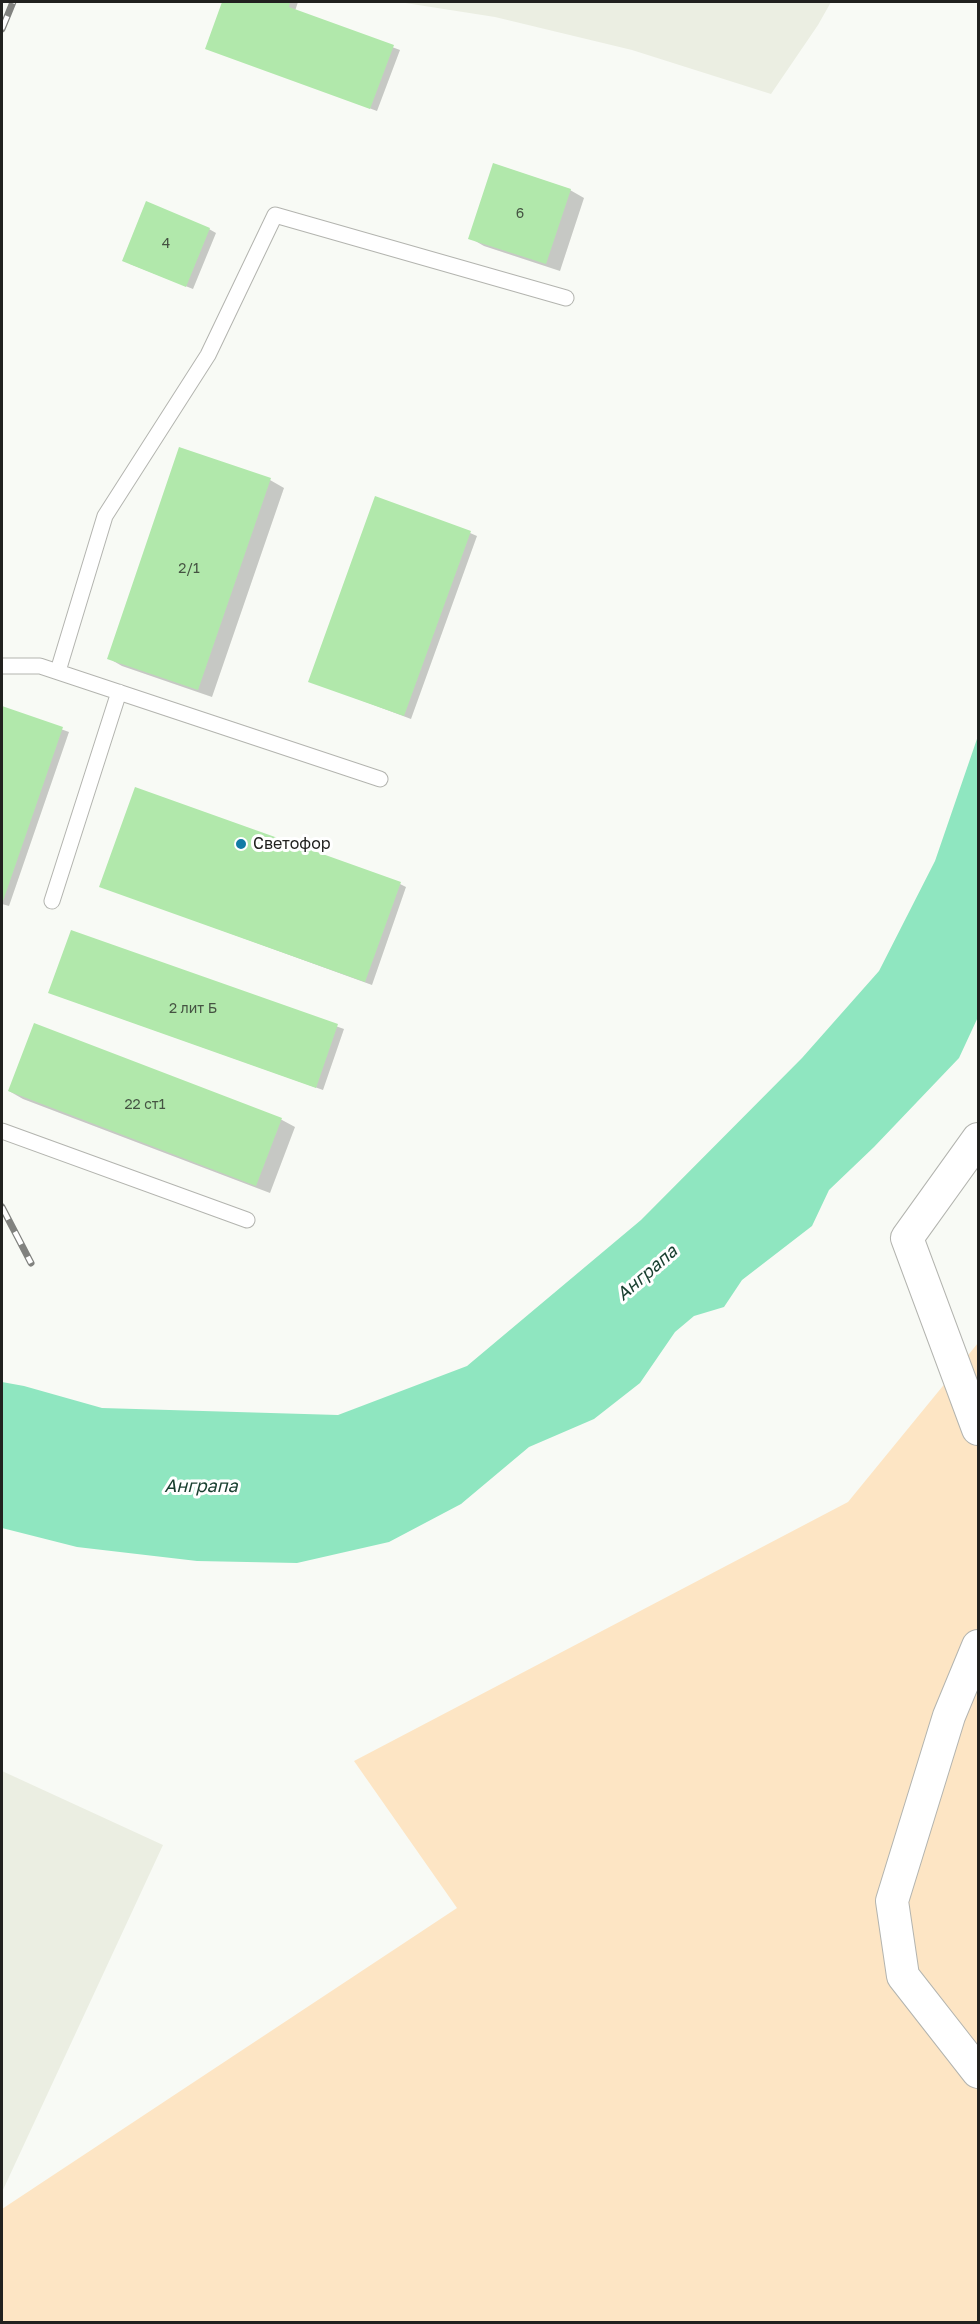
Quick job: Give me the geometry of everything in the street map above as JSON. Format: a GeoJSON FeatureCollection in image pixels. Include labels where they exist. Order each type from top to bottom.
{"type":"FeatureCollection","features":[{"type":"Feature","properties":{"kind":"street"},"geometry":{"type":"LineString","coordinates":[[978,1139],[907,1238],[978,1429]]}},
{"type":"Feature","properties":{"kind":"street"},"geometry":{"type":"LineString","coordinates":[[978,1646],[949,1716],[892,1901],[903,1976],[978,2072]]}},
{"type":"Feature","properties":{"kind":"lane"},"geometry":{"type":"LineString","coordinates":[[58,671],[105,516],[208,355],[275,215],[566,298]]}},
{"type":"Feature","properties":{"kind":"lane"},"geometry":{"type":"LineString","coordinates":[[2,666],[40,666],[58,671],[380,779]]}},
{"type":"Feature","properties":{"kind":"lane"},"geometry":{"type":"LineString","coordinates":[[52,901],[119,692]]}},
{"type":"Feature","properties":{"kind":"lane"},"geometry":{"type":"LineString","coordinates":[[2,1131],[248,1220]]}},
{"type":"Feature","properties":{"kind":"shaded area"},"geometry":{"type":"Polygon","coordinates":[[[399,2],[831,2],[771,94],[632,50],[495,17],[399,2]]]}},
{"type":"Feature","properties":{"kind":"shaded area"},"geometry":{"type":"Polygon","coordinates":[[[978,1343],[978,2322],[2,2322],[2,2209],[457,1908],[354,1761],[848,1502],[978,1343]]]}},
{"type":"Feature","properties":{"kind":"shaded area"},"geometry":{"type":"Polygon","coordinates":[[[2,1771],[163,1845],[2,2192],[2,1771]]]}},
{"type":"Feature","properties":{"kind":"water","name":"Анграпа"},"geometry":{"type":"Polygon","coordinates":[[[978,736],[978,1017],[959,1058],[874,1147],[829,1190],[812,1226],[742,1280],[724,1307],[694,1316],[675,1332],[640,1383],[594,1419],[529,1447],[461,1504],[389,1542],[297,1563],[197,1561],[77,1547],[2,1528],[2,1382],[102,1408],[338,1415],[467,1366],[641,1220],[802,1058],[879,971],[935,861],[978,736]]]}},
{"type":"Feature","properties":{"kind":"building"},"geometry":{"type":"Polygon","coordinates":[[[222,2],[290,2],[289,7],[394,45],[370,109],[205,49],[222,2]]]}},
{"type":"Feature","properties":{"kind":"building"},"geometry":{"type":"Polygon","coordinates":[[[493,163],[571,189],[546,264],[468,239],[493,163]]]}},
{"type":"Feature","properties":{"kind":"building"},"geometry":{"type":"Polygon","coordinates":[[[146,201],[210,228],[186,287],[122,261],[146,201]]]}},
{"type":"Feature","properties":{"kind":"building"},"geometry":{"type":"Polygon","coordinates":[[[179,447],[271,478],[198,690],[107,659],[179,447]]]}},
{"type":"Feature","properties":{"kind":"building"},"geometry":{"type":"Polygon","coordinates":[[[375,496],[471,531],[404,716],[308,682],[375,496]]]}},
{"type":"Feature","properties":{"kind":"building"},"geometry":{"type":"Polygon","coordinates":[[[2,706],[63,727],[2,904],[2,706]]]}},
{"type":"Feature","properties":{"kind":"building"},"geometry":{"type":"Polygon","coordinates":[[[135,787],[401,882],[365,982],[99,887],[135,787]]]}},
{"type":"Feature","properties":{"kind":"building"},"geometry":{"type":"Polygon","coordinates":[[[71,930],[338,1024],[316,1088],[48,993],[71,930]]]}},
{"type":"Feature","properties":{"kind":"building"},"geometry":{"type":"Polygon","coordinates":[[[34,1023],[282,1118],[256,1186],[8,1091],[34,1023]]]}},
{"type":"Feature","properties":{"kind":"railway"},"geometry":{"type":"LineString","coordinates":[[2,29],[13,2]]}},
{"type":"Feature","properties":{"kind":"railway"},"geometry":{"type":"LineString","coordinates":[[2,1207],[31,1263]]}},
{"type":"Feature","properties":{"kind":"place","name":"Светофор"},"geometry":{"type":"Point","coordinates":[241,844]}}]}
